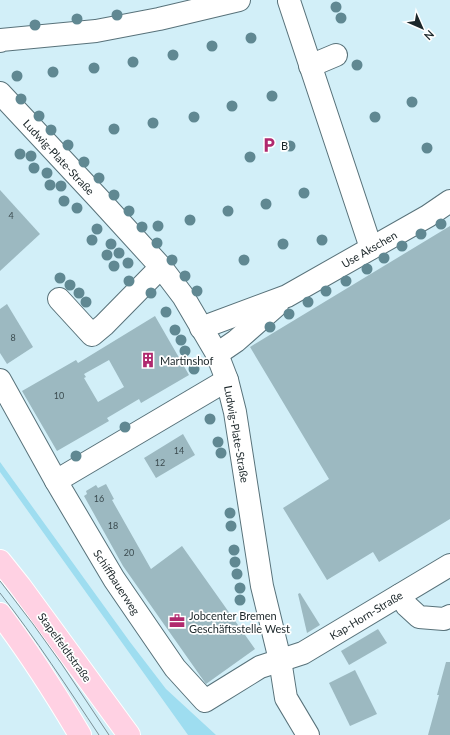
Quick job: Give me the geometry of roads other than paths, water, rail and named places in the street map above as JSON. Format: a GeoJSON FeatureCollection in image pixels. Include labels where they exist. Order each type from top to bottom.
{"type":"FeatureCollection","features":[{"type":"Feature","properties":{"kind":"main road","name":"Stapelfeldtstraße"},"geometry":{"type":"LineString","coordinates":[[0,561],[129,735]]}},
{"type":"Feature","properties":{"kind":"main road"},"geometry":{"type":"LineString","coordinates":[[0,614],[21,641],[67,712],[80,735]]}},
{"type":"Feature","properties":{"kind":"street"},"geometry":{"type":"LineString","coordinates":[[0,41],[96,31],[181,15],[239,0]]}},
{"type":"Feature","properties":{"kind":"street"},"geometry":{"type":"LineString","coordinates":[[284,0],[310,66],[372,248]]}},
{"type":"Feature","properties":{"kind":"street"},"geometry":{"type":"LineString","coordinates":[[310,66],[336,55]]}},
{"type":"Feature","properties":{"kind":"street","name":"Ludwig-Plate-Straße"},"geometry":{"type":"LineString","coordinates":[[0,93],[161,267],[183,296],[217,354],[227,380],[236,412],[262,586],[280,660]]}},
{"type":"Feature","properties":{"kind":"street","name":"Use Akschen"},"geometry":{"type":"LineString","coordinates":[[201,328],[287,296],[428,216],[450,201]]}},
{"type":"Feature","properties":{"kind":"street"},"geometry":{"type":"LineString","coordinates":[[59,299],[92,335],[104,325],[161,267]]}},
{"type":"Feature","properties":{"kind":"street","name":"Use Akschen"},"geometry":{"type":"LineString","coordinates":[[217,354],[236,341],[287,296]]}},
{"type":"Feature","properties":{"kind":"street","name":"Schiffbauerweg"},"geometry":{"type":"LineString","coordinates":[[0,380],[56,481],[119,587],[176,668],[205,701],[260,667],[280,660]]}},
{"type":"Feature","properties":{"kind":"street"},"geometry":{"type":"LineString","coordinates":[[56,481],[227,380]]}},
{"type":"Feature","properties":{"kind":"street","name":"Kap-Horn-Straße"},"geometry":{"type":"LineString","coordinates":[[280,660],[303,653],[450,565]]}},
{"type":"Feature","properties":{"kind":"street"},"geometry":{"type":"LineString","coordinates":[[400,595],[407,606],[419,617],[444,619],[450,616]]}},
{"type":"Feature","properties":{"kind":"street"},"geometry":{"type":"LineString","coordinates":[[280,660],[286,698],[308,735]]}},
{"type":"Feature","properties":{"kind":"street"},"geometry":{"type":"LineString","coordinates":[[280,660],[299,691],[322,735]]}},
{"type":"Feature","properties":{"kind":"tram line"},"geometry":{"type":"LineString","coordinates":[[0,581],[61,663],[109,735]]}},
{"type":"Feature","properties":{"kind":"tram line"},"geometry":{"type":"LineString","coordinates":[[0,593],[39,645],[99,735]]}},
{"type":"Feature","properties":{"kind":"place","name":"B"},"geometry":{"type":"Point","coordinates":[269,145]}},
{"type":"Feature","properties":{"kind":"place","name":"Martinshof"},"geometry":{"type":"Point","coordinates":[148,360]}},
{"type":"Feature","properties":{"kind":"place","name":"Jobcenter Bremen Geschäftsstelle West"},"geometry":{"type":"Point","coordinates":[177,621]}}]}
